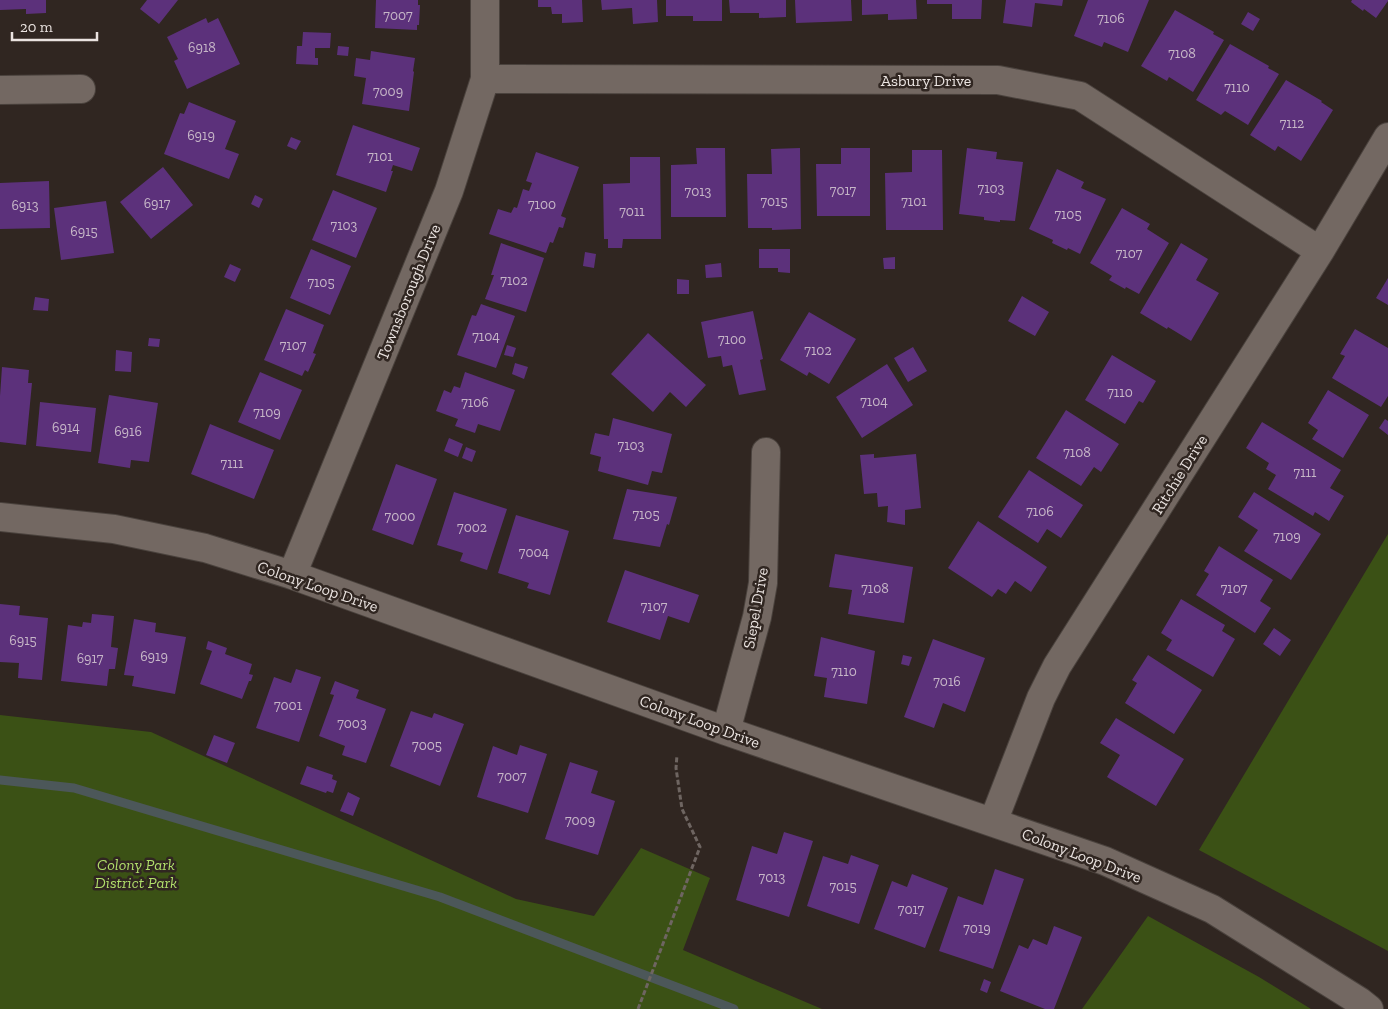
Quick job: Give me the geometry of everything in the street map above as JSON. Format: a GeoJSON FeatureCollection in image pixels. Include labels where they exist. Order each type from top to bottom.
{"type":"FeatureCollection","features":[{"type":"Feature","properties":{"kind":"street","name":"Townsborough Drive"},"geometry":{"type":"LineString","coordinates":[[292,575],[449,191],[485,80],[485,0]]}},
{"type":"Feature","properties":{"kind":"street","name":"Asbury Drive"},"geometry":{"type":"LineString","coordinates":[[485,80],[998,80],[1080,96],[1320,251]]}},
{"type":"Feature","properties":{"kind":"street"},"geometry":{"type":"LineString","coordinates":[[0,90],[81,88]]}},
{"type":"Feature","properties":{"kind":"street","name":"Ritchie Drive"},"geometry":{"type":"LineString","coordinates":[[993,822],[1041,698],[1057,666],[1320,251],[1388,137]]}},
{"type":"Feature","properties":{"kind":"street","name":"Siepel Drive"},"geometry":{"type":"LineString","coordinates":[[726,731],[757,617],[763,583],[766,452]]}},
{"type":"Feature","properties":{"kind":"street","name":"Colony Loop Drive"},"geometry":{"type":"LineString","coordinates":[[0,517],[114,529],[205,548],[292,575],[726,731],[1105,861],[1212,908],[1369,1009]]}},
{"type":"Feature","properties":{"kind":"path"},"geometry":{"type":"LineString","coordinates":[[638,1009],[700,847],[682,809],[676,768],[677,755]]}},
{"type":"Feature","properties":{"kind":"green space"},"geometry":{"type":"Polygon","coordinates":[[[1388,534],[1388,951],[1199,850],[1388,534]]]}},
{"type":"Feature","properties":{"kind":"green space","name":"Colony Park District Park"},"geometry":{"type":"Polygon","coordinates":[[[0,715],[151,732],[516,899],[594,916],[641,848],[710,878],[683,950],[822,1009],[0,1009],[0,715]]]}},
{"type":"Feature","properties":{"kind":"green space"},"geometry":{"type":"Polygon","coordinates":[[[1148,916],[1259,977],[1311,1009],[1082,1009],[1148,916]]]}},
{"type":"Feature","properties":{"kind":"building"},"geometry":{"type":"Polygon","coordinates":[[[0,0],[46,0],[46,13],[26,14],[26,9],[0,10],[0,0]]]}},
{"type":"Feature","properties":{"kind":"building"},"geometry":{"type":"Polygon","coordinates":[[[147,0],[178,0],[159,24],[140,9],[147,0]]]}},
{"type":"Feature","properties":{"kind":"building"},"geometry":{"type":"Polygon","coordinates":[[[376,0],[418,0],[418,5],[420,5],[417,30],[375,28],[376,0]]]}},
{"type":"Feature","properties":{"kind":"building"},"geometry":{"type":"Polygon","coordinates":[[[538,0],[582,0],[583,22],[562,23],[562,14],[552,14],[551,7],[538,7],[538,0]]]}},
{"type":"Feature","properties":{"kind":"building"},"geometry":{"type":"Polygon","coordinates":[[[601,0],[657,0],[658,22],[633,24],[632,8],[602,10],[601,0]]]}},
{"type":"Feature","properties":{"kind":"building"},"geometry":{"type":"Polygon","coordinates":[[[666,0],[722,0],[722,21],[693,21],[693,16],[666,16],[666,0]]]}},
{"type":"Feature","properties":{"kind":"building"},"geometry":{"type":"Polygon","coordinates":[[[729,0],[786,0],[786,17],[759,18],[759,13],[730,13],[729,0]]]}},
{"type":"Feature","properties":{"kind":"building"},"geometry":{"type":"Polygon","coordinates":[[[795,0],[851,0],[852,21],[796,23],[795,0]]]}},
{"type":"Feature","properties":{"kind":"building"},"geometry":{"type":"Polygon","coordinates":[[[862,0],[916,0],[917,19],[888,20],[888,14],[862,15],[862,0]]]}},
{"type":"Feature","properties":{"kind":"building"},"geometry":{"type":"Polygon","coordinates":[[[927,0],[982,0],[981,19],[952,19],[952,4],[927,4],[927,0]]]}},
{"type":"Feature","properties":{"kind":"building"},"geometry":{"type":"Polygon","coordinates":[[[1006,0],[1063,0],[1062,6],[1035,3],[1032,27],[1003,23],[1006,0]]]}},
{"type":"Feature","properties":{"kind":"building"},"geometry":{"type":"Polygon","coordinates":[[[1088,0],[1149,0],[1128,52],[1104,42],[1102,47],[1074,36],[1088,0]]]}},
{"type":"Feature","properties":{"kind":"building"},"geometry":{"type":"Polygon","coordinates":[[[1352,0],[1388,1],[1376,18],[1351,2],[1352,0]]]}},
{"type":"Feature","properties":{"kind":"building"},"geometry":{"type":"Polygon","coordinates":[[[1175,10],[1214,32],[1213,34],[1224,40],[1193,92],[1169,77],[1167,81],[1141,66],[1175,10]]]}},
{"type":"Feature","properties":{"kind":"building"},"geometry":{"type":"Polygon","coordinates":[[[1248,12],[1260,19],[1253,31],[1241,24],[1248,12]]]}},
{"type":"Feature","properties":{"kind":"building"},"geometry":{"type":"Polygon","coordinates":[[[206,18],[208,23],[218,18],[240,64],[187,89],[174,61],[178,59],[167,37],[206,18]]]}},
{"type":"Feature","properties":{"kind":"building"},"geometry":{"type":"Polygon","coordinates":[[[303,32],[331,33],[330,48],[315,48],[315,58],[318,58],[318,65],[296,64],[297,46],[302,46],[303,32]]]}},
{"type":"Feature","properties":{"kind":"building"},"geometry":{"type":"Polygon","coordinates":[[[1230,44],[1269,66],[1268,68],[1279,74],[1248,125],[1225,111],[1221,115],[1196,100],[1230,44]]]}},
{"type":"Feature","properties":{"kind":"building"},"geometry":{"type":"Polygon","coordinates":[[[338,46],[349,47],[348,56],[337,55],[338,46]]]}},
{"type":"Feature","properties":{"kind":"building"},"geometry":{"type":"Polygon","coordinates":[[[371,51],[415,58],[409,111],[362,104],[366,78],[354,76],[356,58],[370,60],[371,51]]]}},
{"type":"Feature","properties":{"kind":"building"},"geometry":{"type":"Polygon","coordinates":[[[1286,80],[1322,101],[1333,110],[1301,161],[1278,146],[1275,151],[1250,135],[1286,80]]]}},
{"type":"Feature","properties":{"kind":"building"},"geometry":{"type":"Polygon","coordinates":[[[189,102],[236,121],[225,149],[239,154],[229,179],[164,154],[180,113],[184,114],[189,102]]]}},
{"type":"Feature","properties":{"kind":"building"},"geometry":{"type":"Polygon","coordinates":[[[353,125],[420,148],[412,171],[393,165],[391,171],[393,171],[386,192],[336,175],[353,125]]]}},
{"type":"Feature","properties":{"kind":"building"},"geometry":{"type":"Polygon","coordinates":[[[291,137],[301,141],[296,150],[287,146],[291,137]]]}},
{"type":"Feature","properties":{"kind":"building"},"geometry":{"type":"Polygon","coordinates":[[[696,148],[725,148],[726,217],[671,217],[671,165],[697,164],[696,148]]]}},
{"type":"Feature","properties":{"kind":"building"},"geometry":{"type":"Polygon","coordinates":[[[800,148],[801,229],[772,230],[772,228],[748,228],[747,174],[772,174],[771,149],[800,148]]]}},
{"type":"Feature","properties":{"kind":"building"},"geometry":{"type":"Polygon","coordinates":[[[841,148],[870,148],[870,216],[817,216],[816,164],[841,164],[841,148]]]}},
{"type":"Feature","properties":{"kind":"building"},"geometry":{"type":"Polygon","coordinates":[[[967,148],[997,152],[996,159],[1023,162],[1015,221],[984,220],[984,217],[959,214],[967,148]]]}},
{"type":"Feature","properties":{"kind":"building"},"geometry":{"type":"Polygon","coordinates":[[[912,150],[942,150],[943,230],[886,230],[885,173],[912,172],[912,150]]]}},
{"type":"Feature","properties":{"kind":"building"},"geometry":{"type":"Polygon","coordinates":[[[536,152],[579,167],[561,216],[566,218],[563,228],[559,227],[553,243],[550,242],[546,253],[489,234],[498,209],[511,213],[514,207],[517,208],[523,189],[529,191],[532,183],[526,181],[536,152]]]}},
{"type":"Feature","properties":{"kind":"building"},"geometry":{"type":"Polygon","coordinates":[[[630,157],[660,157],[661,239],[623,239],[622,248],[608,248],[608,239],[604,239],[603,184],[630,183],[630,157]]]}},
{"type":"Feature","properties":{"kind":"building"},"geometry":{"type":"Polygon","coordinates":[[[163,167],[193,205],[151,239],[120,202],[163,167]]]}},
{"type":"Feature","properties":{"kind":"building"},"geometry":{"type":"Polygon","coordinates":[[[1057,169],[1084,182],[1081,188],[1106,199],[1080,254],[1052,243],[1053,240],[1029,229],[1057,169]]]}},
{"type":"Feature","properties":{"kind":"building"},"geometry":{"type":"Polygon","coordinates":[[[49,181],[50,228],[0,229],[0,183],[49,181]]]}},
{"type":"Feature","properties":{"kind":"building"},"geometry":{"type":"Polygon","coordinates":[[[333,190],[377,208],[356,258],[312,240],[333,190]]]}},
{"type":"Feature","properties":{"kind":"building"},"geometry":{"type":"Polygon","coordinates":[[[255,195],[263,199],[259,208],[251,204],[255,195]]]}},
{"type":"Feature","properties":{"kind":"building"},"geometry":{"type":"Polygon","coordinates":[[[106,201],[114,253],[61,260],[54,208],[106,201]]]}},
{"type":"Feature","properties":{"kind":"building"},"geometry":{"type":"Polygon","coordinates":[[[1122,208],[1150,224],[1147,229],[1169,243],[1139,294],[1109,280],[1112,276],[1090,263],[1122,208]]]}},
{"type":"Feature","properties":{"kind":"building"},"geometry":{"type":"Polygon","coordinates":[[[501,243],[544,258],[526,312],[485,299],[494,275],[491,275],[501,243]]]}},
{"type":"Feature","properties":{"kind":"building"},"geometry":{"type":"Polygon","coordinates":[[[1181,243],[1208,259],[1196,280],[1219,293],[1191,341],[1140,313],[1181,243]]]}},
{"type":"Feature","properties":{"kind":"building"},"geometry":{"type":"Polygon","coordinates":[[[311,249],[351,266],[330,315],[290,298],[311,249]]]}},
{"type":"Feature","properties":{"kind":"building"},"geometry":{"type":"Polygon","coordinates":[[[759,249],[790,249],[790,273],[778,272],[778,268],[759,268],[759,249]]]}},
{"type":"Feature","properties":{"kind":"building"},"geometry":{"type":"Polygon","coordinates":[[[585,252],[596,254],[594,268],[583,266],[585,252]]]}},
{"type":"Feature","properties":{"kind":"building"},"geometry":{"type":"Polygon","coordinates":[[[895,257],[895,269],[884,269],[883,258],[895,257]]]}},
{"type":"Feature","properties":{"kind":"building"},"geometry":{"type":"Polygon","coordinates":[[[721,263],[722,277],[706,278],[705,265],[721,263]]]}},
{"type":"Feature","properties":{"kind":"building"},"geometry":{"type":"Polygon","coordinates":[[[230,264],[241,269],[235,282],[224,277],[230,264]]]}},
{"type":"Feature","properties":{"kind":"building"},"geometry":{"type":"Polygon","coordinates":[[[1388,278],[1388,305],[1376,298],[1388,278]]]}},
{"type":"Feature","properties":{"kind":"building"},"geometry":{"type":"Polygon","coordinates":[[[677,279],[689,280],[689,294],[677,294],[677,279]]]}},
{"type":"Feature","properties":{"kind":"building"},"geometry":{"type":"Polygon","coordinates":[[[1022,296],[1049,312],[1035,336],[1008,321],[1022,296]]]}},
{"type":"Feature","properties":{"kind":"building"},"geometry":{"type":"Polygon","coordinates":[[[35,297],[49,299],[48,311],[33,310],[35,297]]]}},
{"type":"Feature","properties":{"kind":"building"},"geometry":{"type":"Polygon","coordinates":[[[481,304],[515,316],[496,368],[457,355],[472,315],[476,316],[481,304]]]}},
{"type":"Feature","properties":{"kind":"building"},"geometry":{"type":"Polygon","coordinates":[[[286,309],[324,325],[313,353],[316,354],[308,372],[305,370],[302,376],[264,360],[286,309]]]}},
{"type":"Feature","properties":{"kind":"building"},"geometry":{"type":"Polygon","coordinates":[[[753,311],[763,359],[760,360],[766,390],[739,395],[732,365],[723,367],[721,356],[708,358],[701,322],[753,311]]]}},
{"type":"Feature","properties":{"kind":"building"},"geometry":{"type":"Polygon","coordinates":[[[809,312],[856,339],[829,384],[809,372],[807,376],[780,360],[809,312]]]}},
{"type":"Feature","properties":{"kind":"building"},"geometry":{"type":"Polygon","coordinates":[[[1355,329],[1388,348],[1388,396],[1381,407],[1332,378],[1345,356],[1340,354],[1355,329]]]}},
{"type":"Feature","properties":{"kind":"building"},"geometry":{"type":"Polygon","coordinates":[[[648,333],[706,385],[686,407],[670,392],[653,412],[611,374],[648,333]]]}},
{"type":"Feature","properties":{"kind":"building"},"geometry":{"type":"Polygon","coordinates":[[[149,338],[160,339],[159,347],[148,346],[149,338]]]}},
{"type":"Feature","properties":{"kind":"building"},"geometry":{"type":"Polygon","coordinates":[[[507,345],[516,348],[513,357],[504,355],[507,345]]]}},
{"type":"Feature","properties":{"kind":"building"},"geometry":{"type":"Polygon","coordinates":[[[913,347],[927,371],[908,382],[894,358],[913,347]]]}},
{"type":"Feature","properties":{"kind":"building"},"geometry":{"type":"Polygon","coordinates":[[[116,350],[132,352],[131,372],[115,371],[116,350]]]}},
{"type":"Feature","properties":{"kind":"building"},"geometry":{"type":"Polygon","coordinates":[[[1112,355],[1156,381],[1143,403],[1139,401],[1125,424],[1085,400],[1112,355]]]}},
{"type":"Feature","properties":{"kind":"building"},"geometry":{"type":"Polygon","coordinates":[[[515,363],[528,367],[524,379],[512,374],[515,363]]]}},
{"type":"Feature","properties":{"kind":"building"},"geometry":{"type":"Polygon","coordinates":[[[887,364],[913,405],[862,438],[836,397],[887,364]]]}},
{"type":"Feature","properties":{"kind":"building"},"geometry":{"type":"Polygon","coordinates":[[[2,367],[29,370],[28,383],[32,383],[26,445],[0,442],[2,367]]]}},
{"type":"Feature","properties":{"kind":"building"},"geometry":{"type":"Polygon","coordinates":[[[260,372],[302,390],[280,440],[238,422],[260,372]]]}},
{"type":"Feature","properties":{"kind":"building"},"geometry":{"type":"Polygon","coordinates":[[[465,372],[515,390],[500,431],[478,424],[475,433],[455,426],[458,419],[436,411],[444,390],[451,393],[454,386],[460,388],[465,372]]]}},
{"type":"Feature","properties":{"kind":"building"},"geometry":{"type":"Polygon","coordinates":[[[1328,390],[1369,415],[1343,458],[1312,439],[1318,430],[1308,423],[1328,390]]]}},
{"type":"Feature","properties":{"kind":"building"},"geometry":{"type":"Polygon","coordinates":[[[109,395],[158,403],[149,462],[131,460],[130,468],[98,463],[109,395]]]}},
{"type":"Feature","properties":{"kind":"building"},"geometry":{"type":"Polygon","coordinates":[[[40,402],[96,408],[91,452],[36,446],[40,402]]]}},
{"type":"Feature","properties":{"kind":"building"},"geometry":{"type":"Polygon","coordinates":[[[1066,410],[1119,444],[1101,472],[1094,467],[1081,486],[1036,458],[1066,410]]]}},
{"type":"Feature","properties":{"kind":"building"},"geometry":{"type":"Polygon","coordinates":[[[613,418],[672,434],[662,473],[652,471],[648,485],[598,471],[601,457],[590,454],[595,433],[609,436],[613,418]]]}},
{"type":"Feature","properties":{"kind":"building"},"geometry":{"type":"Polygon","coordinates":[[[1385,419],[1388,421],[1388,435],[1379,428],[1385,419]]]}},
{"type":"Feature","properties":{"kind":"building"},"geometry":{"type":"Polygon","coordinates":[[[1262,422],[1341,470],[1330,488],[1344,496],[1329,521],[1315,512],[1313,516],[1268,489],[1276,475],[1266,469],[1269,463],[1246,448],[1262,422]]]}},
{"type":"Feature","properties":{"kind":"building"},"geometry":{"type":"Polygon","coordinates":[[[210,424],[274,450],[254,499],[191,474],[210,424]]]}},
{"type":"Feature","properties":{"kind":"building"},"geometry":{"type":"Polygon","coordinates":[[[449,438],[463,444],[458,457],[444,451],[449,438]]]}},
{"type":"Feature","properties":{"kind":"building"},"geometry":{"type":"Polygon","coordinates":[[[466,447],[476,451],[472,462],[462,458],[466,447]]]}},
{"type":"Feature","properties":{"kind":"building"},"geometry":{"type":"Polygon","coordinates":[[[874,454],[874,458],[916,454],[921,508],[905,510],[905,525],[887,522],[888,506],[878,507],[877,493],[864,494],[860,455],[874,454]]]}},
{"type":"Feature","properties":{"kind":"building"},"geometry":{"type":"Polygon","coordinates":[[[396,464],[437,479],[413,545],[372,530],[396,464]]]}},
{"type":"Feature","properties":{"kind":"building"},"geometry":{"type":"Polygon","coordinates":[[[1029,470],[1083,505],[1061,538],[1047,529],[1038,543],[998,517],[1029,470]]]}},
{"type":"Feature","properties":{"kind":"building"},"geometry":{"type":"Polygon","coordinates":[[[627,489],[677,497],[660,547],[613,539],[627,489]]]}},
{"type":"Feature","properties":{"kind":"building"},"geometry":{"type":"Polygon","coordinates":[[[454,492],[507,509],[487,570],[460,561],[463,553],[437,545],[454,492]]]}},
{"type":"Feature","properties":{"kind":"building"},"geometry":{"type":"Polygon","coordinates":[[[1254,492],[1321,534],[1291,580],[1244,551],[1258,530],[1238,517],[1254,492]]]}},
{"type":"Feature","properties":{"kind":"building"},"geometry":{"type":"Polygon","coordinates":[[[516,515],[569,531],[550,595],[527,588],[529,583],[498,573],[516,515]]]}},
{"type":"Feature","properties":{"kind":"building"},"geometry":{"type":"Polygon","coordinates":[[[978,521],[1047,567],[1031,592],[1015,581],[1006,594],[998,589],[992,597],[948,568],[978,521]]]}},
{"type":"Feature","properties":{"kind":"building"},"geometry":{"type":"Polygon","coordinates":[[[1219,546],[1273,580],[1260,601],[1271,608],[1255,633],[1196,595],[1209,574],[1204,571],[1219,546]]]}},
{"type":"Feature","properties":{"kind":"building"},"geometry":{"type":"Polygon","coordinates":[[[835,554],[913,567],[904,623],[848,614],[852,590],[829,587],[835,554]]]}},
{"type":"Feature","properties":{"kind":"building"},"geometry":{"type":"Polygon","coordinates":[[[625,570],[699,595],[689,623],[668,616],[660,640],[607,622],[625,570]]]}},
{"type":"Feature","properties":{"kind":"building"},"geometry":{"type":"Polygon","coordinates":[[[1181,599],[1225,625],[1222,631],[1235,639],[1213,677],[1166,650],[1172,640],[1161,633],[1181,599]]]}},
{"type":"Feature","properties":{"kind":"building"},"geometry":{"type":"Polygon","coordinates":[[[0,604],[20,606],[19,615],[48,618],[42,680],[18,678],[19,663],[0,662],[0,604]]]}},
{"type":"Feature","properties":{"kind":"building"},"geometry":{"type":"Polygon","coordinates":[[[92,614],[114,616],[111,647],[118,648],[115,669],[109,669],[107,686],[61,681],[68,625],[82,627],[83,622],[91,623],[92,614]]]}},
{"type":"Feature","properties":{"kind":"building"},"geometry":{"type":"Polygon","coordinates":[[[134,619],[156,623],[155,632],[186,637],[175,694],[132,686],[134,676],[124,675],[134,619]]]}},
{"type":"Feature","properties":{"kind":"building"},"geometry":{"type":"Polygon","coordinates":[[[1274,628],[1291,640],[1280,656],[1263,644],[1274,628]]]}},
{"type":"Feature","properties":{"kind":"building"},"geometry":{"type":"Polygon","coordinates":[[[821,637],[875,651],[867,704],[824,697],[827,678],[814,676],[821,637]]]}},
{"type":"Feature","properties":{"kind":"building"},"geometry":{"type":"Polygon","coordinates":[[[933,639],[985,658],[965,712],[943,703],[934,728],[904,717],[933,639]]]}},
{"type":"Feature","properties":{"kind":"building"},"geometry":{"type":"Polygon","coordinates":[[[208,641],[227,648],[225,654],[252,664],[249,674],[253,675],[242,699],[200,684],[212,651],[206,649],[208,641]]]}},
{"type":"Feature","properties":{"kind":"building"},"geometry":{"type":"Polygon","coordinates":[[[903,655],[912,657],[909,666],[901,664],[903,655]]]}},
{"type":"Feature","properties":{"kind":"building"},"geometry":{"type":"Polygon","coordinates":[[[1148,655],[1202,690],[1174,734],[1125,703],[1137,683],[1132,680],[1148,655]]]}},
{"type":"Feature","properties":{"kind":"building"},"geometry":{"type":"Polygon","coordinates":[[[296,669],[321,677],[299,742],[256,728],[274,677],[291,683],[296,669]]]}},
{"type":"Feature","properties":{"kind":"building"},"geometry":{"type":"Polygon","coordinates":[[[335,681],[359,690],[356,698],[386,709],[366,763],[342,755],[345,746],[319,736],[334,695],[330,694],[335,681]]]}},
{"type":"Feature","properties":{"kind":"building"},"geometry":{"type":"Polygon","coordinates":[[[411,711],[432,718],[434,713],[464,724],[440,786],[390,766],[411,711]]]}},
{"type":"Feature","properties":{"kind":"building"},"geometry":{"type":"Polygon","coordinates":[[[1116,718],[1184,759],[1156,806],[1107,777],[1120,755],[1100,743],[1116,718]]]}},
{"type":"Feature","properties":{"kind":"building"},"geometry":{"type":"Polygon","coordinates":[[[214,735],[235,743],[227,763],[206,755],[214,735]]]}},
{"type":"Feature","properties":{"kind":"building"},"geometry":{"type":"Polygon","coordinates":[[[520,745],[547,754],[528,813],[477,797],[493,746],[517,755],[520,745]]]}},
{"type":"Feature","properties":{"kind":"building"},"geometry":{"type":"Polygon","coordinates":[[[570,762],[598,771],[591,793],[615,801],[598,855],[545,839],[570,762]]]}},
{"type":"Feature","properties":{"kind":"building"},"geometry":{"type":"Polygon","coordinates":[[[307,766],[333,775],[332,779],[337,781],[333,793],[327,791],[326,793],[300,784],[307,766]]]}},
{"type":"Feature","properties":{"kind":"building"},"geometry":{"type":"Polygon","coordinates":[[[348,792],[360,798],[353,816],[340,811],[348,792]]]}},
{"type":"Feature","properties":{"kind":"building"},"geometry":{"type":"Polygon","coordinates":[[[784,832],[813,841],[789,917],[736,900],[752,846],[777,854],[784,832]]]}},
{"type":"Feature","properties":{"kind":"building"},"geometry":{"type":"Polygon","coordinates":[[[851,855],[879,865],[859,924],[807,906],[823,856],[848,864],[851,855]]]}},
{"type":"Feature","properties":{"kind":"building"},"geometry":{"type":"Polygon","coordinates":[[[995,869],[1024,879],[993,969],[939,951],[958,896],[983,905],[995,869]]]}},
{"type":"Feature","properties":{"kind":"building"},"geometry":{"type":"Polygon","coordinates":[[[912,874],[948,888],[925,948],[874,929],[892,881],[907,887],[912,874]]]}},
{"type":"Feature","properties":{"kind":"building"},"geometry":{"type":"Polygon","coordinates":[[[1054,926],[1082,937],[1054,1009],[1045,1009],[1000,991],[1019,945],[1028,949],[1033,939],[1047,945],[1054,926]]]}},
{"type":"Feature","properties":{"kind":"building"},"geometry":{"type":"Polygon","coordinates":[[[984,979],[991,982],[987,993],[980,990],[984,979]]]}},
{"type":"Feature","properties":{"kind":"waterway"},"geometry":{"type":"LineString","coordinates":[[0,780],[74,788],[440,897],[734,1009]]}}]}
